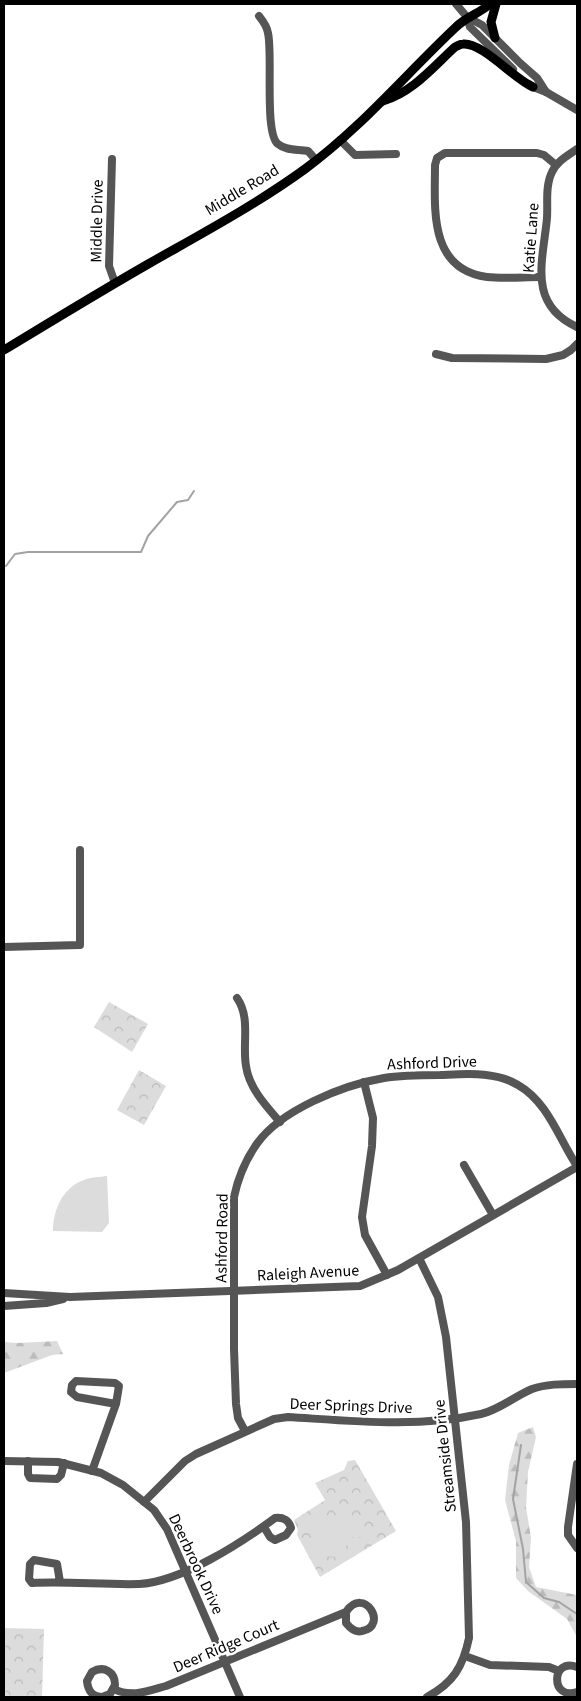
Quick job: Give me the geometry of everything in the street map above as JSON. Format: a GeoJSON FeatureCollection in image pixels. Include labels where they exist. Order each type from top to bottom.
{"type":"FeatureCollection","features":[{"type":"Feature","properties":{"kind":"main road","name":"Middle Road"},"geometry":{"type":"LineString","coordinates":[[4,350],[248,205],[316,160],[340,140],[467,17],[477,4]]}},
{"type":"Feature","properties":{"kind":"main road","name":"Middle Road"},"geometry":{"type":"LineString","coordinates":[[467,17],[486,8],[490,4]]}},
{"type":"Feature","properties":{"kind":"main road"},"geometry":{"type":"LineString","coordinates":[[495,38],[491,22],[496,4]]}},
{"type":"Feature","properties":{"kind":"main road"},"geometry":{"type":"LineString","coordinates":[[380,101],[397,97],[426,75],[455,47],[463,44],[479,48],[523,83],[533,87]]}},
{"type":"Feature","properties":{"kind":"main road"},"geometry":{"type":"LineString","coordinates":[[4,340],[18,342]]}},
{"type":"Feature","properties":{"kind":"street"},"geometry":{"type":"LineString","coordinates":[[456,4],[467,17],[482,25],[537,78],[546,92]]}},
{"type":"Feature","properties":{"kind":"street"},"geometry":{"type":"LineString","coordinates":[[259,16],[266,26],[269,40],[271,121],[274,139],[276,143],[284,148],[308,151],[316,160]]}},
{"type":"Feature","properties":{"kind":"street"},"geometry":{"type":"LineString","coordinates":[[467,17],[470,27],[533,87],[546,92],[577,110]]}},
{"type":"Feature","properties":{"kind":"street"},"geometry":{"type":"LineString","coordinates":[[340,140],[355,155],[396,154]]}},
{"type":"Feature","properties":{"kind":"street"},"geometry":{"type":"LineString","coordinates":[[540,277],[485,277],[462,268],[448,256],[439,238],[436,220],[435,162],[440,155],[445,153],[537,152],[556,165],[577,150]]}},
{"type":"Feature","properties":{"kind":"street","name":"Middle Drive"},"geometry":{"type":"LineString","coordinates":[[112,159],[109,266],[115,283]]}},
{"type":"Feature","properties":{"kind":"street","name":"Katie Lane"},"geometry":{"type":"LineString","coordinates":[[556,165],[548,181],[547,220],[540,277],[543,290],[551,307],[566,321],[577,327]]}},
{"type":"Feature","properties":{"kind":"street"},"geometry":{"type":"LineString","coordinates":[[436,354],[452,358],[546,359],[563,354],[577,344]]}},
{"type":"Feature","properties":{"kind":"street"},"geometry":{"type":"LineString","coordinates":[[4,947],[80,945],[80,850]]}},
{"type":"Feature","properties":{"kind":"street"},"geometry":{"type":"LineString","coordinates":[[237,998],[243,1006],[248,1076],[261,1100],[280,1122]]}},
{"type":"Feature","properties":{"kind":"street","name":"Ashford Drive"},"geometry":{"type":"LineString","coordinates":[[364,1082],[402,1076],[480,1074],[517,1084],[535,1097],[550,1118],[577,1167]]}},
{"type":"Feature","properties":{"kind":"street"},"geometry":{"type":"LineString","coordinates":[[364,1082],[373,1118],[372,1146],[362,1217],[365,1235],[386,1275]]}},
{"type":"Feature","properties":{"kind":"street","name":"Ashford Road"},"geometry":{"type":"LineString","coordinates":[[245,1431],[238,1418],[236,1404],[234,1349],[234,1197],[237,1181],[245,1162],[256,1144],[292,1112],[328,1094],[364,1082]]}},
{"type":"Feature","properties":{"kind":"street"},"geometry":{"type":"LineString","coordinates":[[464,1165],[493,1216]]}},
{"type":"Feature","properties":{"kind":"street","name":"Raleigh Avenue"},"geometry":{"type":"LineString","coordinates":[[4,1293],[70,1297],[360,1286],[419,1258],[577,1167]]}},
{"type":"Feature","properties":{"kind":"street","name":"Streamside Drive"},"geometry":{"type":"LineString","coordinates":[[419,1258],[433,1284],[443,1316],[455,1418],[466,1522],[469,1638],[465,1656]]}},
{"type":"Feature","properties":{"kind":"street","name":"Raleigh Avenue"},"geometry":{"type":"LineString","coordinates":[[4,1306],[46,1303],[70,1297]]}},
{"type":"Feature","properties":{"kind":"street"},"geometry":{"type":"LineString","coordinates":[[92,1471],[116,1404],[119,1386],[115,1382],[76,1382],[72,1385],[71,1392],[77,1397],[116,1404]]}},
{"type":"Feature","properties":{"kind":"street","name":"Deer Springs Drive"},"geometry":{"type":"LineString","coordinates":[[144,1502],[185,1461],[196,1454],[274,1419],[409,1423],[455,1418],[484,1414],[534,1388],[556,1384],[577,1384]]}},
{"type":"Feature","properties":{"kind":"street","name":"Deerbrook Drive"},"geometry":{"type":"LineString","coordinates":[[4,1460],[64,1463],[92,1471],[123,1485],[154,1510],[167,1529],[186,1570],[240,1697]]}},
{"type":"Feature","properties":{"kind":"street"},"geometry":{"type":"LineString","coordinates":[[28,1461],[28,1474],[30,1478],[56,1479],[61,1475],[64,1463]]}},
{"type":"Feature","properties":{"kind":"street"},"geometry":{"type":"LineString","coordinates":[[577,1464],[568,1525],[568,1535],[577,1548]]}},
{"type":"Feature","properties":{"kind":"street"},"geometry":{"type":"LineString","coordinates":[[60,1582],[140,1584],[161,1581],[206,1562],[264,1527]]}},
{"type":"Feature","properties":{"kind":"street","name":"Deer Ridge Court"},"geometry":{"type":"LineString","coordinates":[[114,1690],[123,1694],[139,1693],[166,1686],[346,1612]]}},
{"type":"Feature","properties":{"kind":"street"},"geometry":{"type":"LineString","coordinates":[[426,1697],[440,1690],[451,1679],[465,1656],[490,1665],[549,1667],[559,1672]]}},
{"type":"Feature","properties":{"kind":"street"},"geometry":{"type":"LineString","coordinates":[[577,1667],[567,1666],[559,1672],[557,1682],[562,1690],[570,1694],[577,1692]]}},
{"type":"Feature","properties":{"kind":"street"},"geometry":{"type":"LineString","coordinates":[[102,1669],[110,1672],[115,1680],[114,1690],[102,1697],[93,1694],[88,1686],[89,1676],[92,1672],[102,1669]]}},
{"type":"Feature","properties":{"kind":"green space"},"geometry":{"type":"Polygon","coordinates":[[[109,1002],[148,1024],[132,1052],[94,1027],[109,1002]]]}},
{"type":"Feature","properties":{"kind":"green space"},"geometry":{"type":"Polygon","coordinates":[[[139,1070],[166,1086],[144,1125],[117,1110],[139,1070]]]}},
{"type":"Feature","properties":{"kind":"green space"},"geometry":{"type":"Polygon","coordinates":[[[107,1176],[109,1223],[102,1232],[53,1231],[57,1207],[70,1188],[87,1179],[107,1176]]]}},
{"type":"Feature","properties":{"kind":"green space"},"geometry":{"type":"Polygon","coordinates":[[[57,1341],[63,1354],[52,1355],[4,1373],[4,1342],[57,1341]]]}},
{"type":"Feature","properties":{"kind":"green space"},"geometry":{"type":"Polygon","coordinates":[[[533,1427],[536,1437],[528,1472],[526,1507],[531,1538],[529,1567],[536,1587],[577,1595],[577,1637],[567,1619],[528,1591],[516,1578],[516,1541],[505,1500],[509,1465],[518,1433],[533,1427]]]}},
{"type":"Feature","properties":{"kind":"green space"},"geometry":{"type":"Polygon","coordinates":[[[355,1460],[396,1531],[320,1577],[297,1535],[298,1530],[294,1520],[325,1500],[315,1483],[344,1470],[348,1461],[355,1460]]]}},
{"type":"Feature","properties":{"kind":"green space"},"geometry":{"type":"Polygon","coordinates":[[[314,1521],[361,1521],[361,1537],[346,1537],[346,1557],[314,1556],[314,1521]]]}},
{"type":"Feature","properties":{"kind":"green space"},"geometry":{"type":"Polygon","coordinates":[[[4,1628],[44,1629],[42,1697],[4,1697],[4,1628]]]}},
{"type":"Feature","properties":{"kind":"waterway"},"geometry":{"type":"LineString","coordinates":[[6,566],[15,554],[28,552],[141,552],[148,536],[177,502],[188,500],[194,491]]}},
{"type":"Feature","properties":{"kind":"waterway"},"geometry":{"type":"LineString","coordinates":[[521,1445],[513,1499],[523,1549],[526,1582],[544,1598],[559,1602],[577,1614]]}}]}
